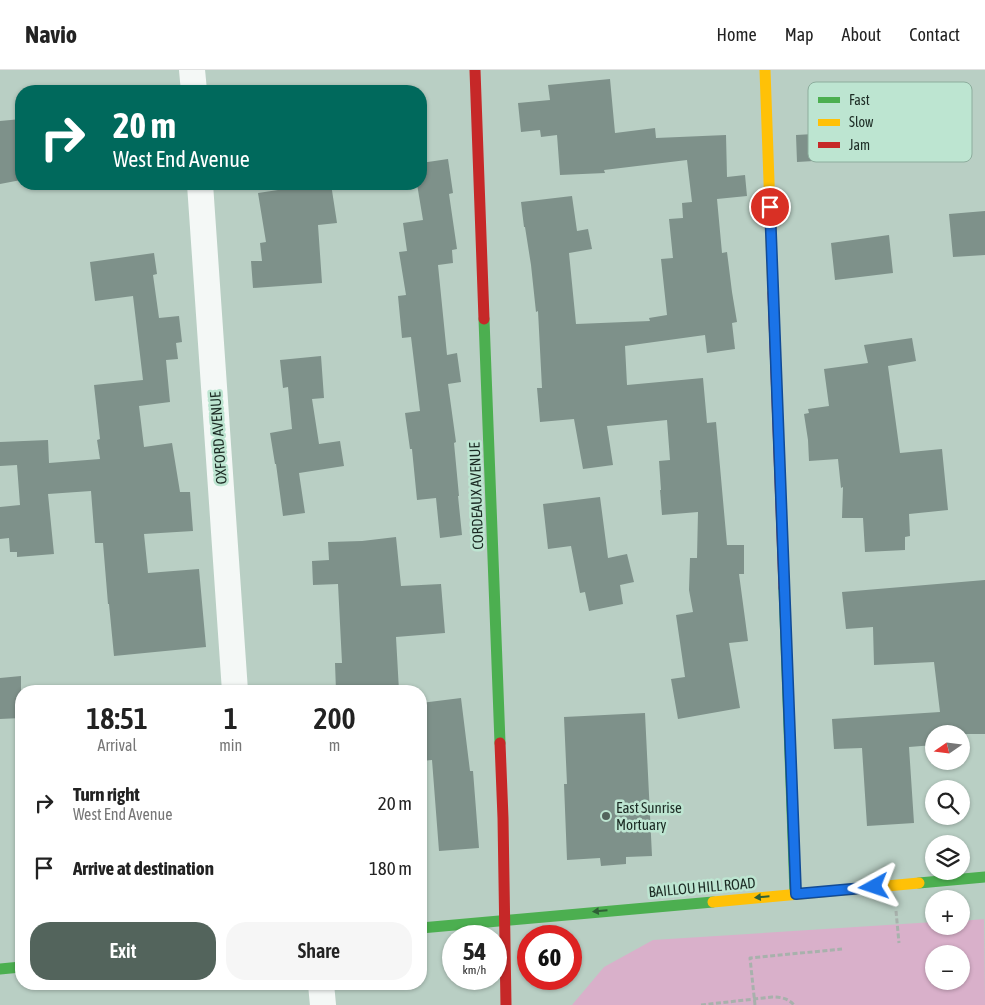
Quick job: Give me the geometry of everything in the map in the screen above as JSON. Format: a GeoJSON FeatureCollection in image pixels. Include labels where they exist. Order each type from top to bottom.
{"type":"FeatureCollection","features":[{"type":"Feature","properties":{"kind":"street"},"geometry":{"type":"LineString","coordinates":[[192,70],[193,85]]}},
{"type":"Feature","properties":{"kind":"street","name":"CORDEAUX AVENUE"},"geometry":{"type":"LineString","coordinates":[[475,70],[503,818],[506,1005]]}},
{"type":"Feature","properties":{"kind":"street"},"geometry":{"type":"LineString","coordinates":[[765,70],[796,894]]}},
{"type":"Feature","properties":{"kind":"street","name":"OXFORD AVENUE"},"geometry":{"type":"LineString","coordinates":[[200,190],[235,685]]}},
{"type":"Feature","properties":{"kind":"street","name":"BAILLOU HILL ROAD"},"geometry":{"type":"LineString","coordinates":[[427,927],[985,877]]}},
{"type":"Feature","properties":{"kind":"street"},"geometry":{"type":"LineString","coordinates":[[0,969],[15,968]]}},
{"type":"Feature","properties":{"kind":"street"},"geometry":{"type":"LineString","coordinates":[[322,990],[323,1005]]}},
{"type":"Feature","properties":{"kind":"path"},"geometry":{"type":"LineString","coordinates":[[755,1005],[750,958],[842,948]]}},
{"type":"Feature","properties":{"kind":"path"},"geometry":{"type":"LineString","coordinates":[[701,1005],[772,996],[782,997],[794,1005]]}},
{"type":"Feature","properties":{"kind":"shaded area"},"geometry":{"type":"Polygon","coordinates":[[[984,919],[985,1005],[572,1005],[604,967],[653,940],[925,923],[925,935],[970,935],[970,920],[984,919]]]}},
{"type":"Feature","properties":{"kind":"building"},"geometry":{"type":"Polygon","coordinates":[[[610,79],[615,133],[655,128],[656,138],[726,135],[727,177],[745,175],[747,196],[717,199],[722,253],[727,252],[737,322],[732,323],[735,349],[707,353],[705,335],[625,346],[627,385],[703,378],[707,423],[716,422],[727,545],[744,545],[744,574],[739,574],[748,641],[729,643],[740,708],[678,719],[671,679],[685,677],[676,615],[693,612],[689,590],[690,558],[697,558],[698,512],[662,515],[659,461],[670,460],[667,420],[607,426],[613,465],[583,469],[574,419],[540,422],[537,388],[542,388],[538,311],[536,312],[521,202],[572,196],[577,231],[588,229],[592,249],[569,253],[576,324],[650,321],[649,318],[667,315],[661,259],[673,258],[669,219],[683,218],[682,203],[692,202],[687,160],[604,170],[605,173],[560,175],[557,135],[541,137],[540,130],[521,132],[518,103],[550,100],[548,85],[610,79]]]}},
{"type":"Feature","properties":{"kind":"building"},"geometry":{"type":"Polygon","coordinates":[[[15,120],[15,181],[0,184],[0,121],[15,120]]]}},
{"type":"Feature","properties":{"kind":"building"},"geometry":{"type":"Polygon","coordinates":[[[808,134],[808,161],[797,162],[796,135],[808,134]]]}},
{"type":"Feature","properties":{"kind":"building"},"geometry":{"type":"Polygon","coordinates":[[[448,159],[453,193],[449,194],[457,249],[452,250],[453,263],[438,265],[447,355],[457,353],[461,382],[448,384],[456,442],[454,443],[462,535],[440,538],[436,498],[417,500],[412,449],[410,449],[405,413],[420,411],[411,337],[402,338],[398,296],[406,295],[399,252],[407,251],[403,223],[423,220],[418,190],[427,190],[427,162],[448,159]]]}},
{"type":"Feature","properties":{"kind":"building"},"geometry":{"type":"Polygon","coordinates":[[[278,190],[332,190],[337,223],[318,225],[322,283],[253,288],[251,261],[262,261],[260,243],[266,242],[258,193],[278,190]]]}},
{"type":"Feature","properties":{"kind":"building"},"geometry":{"type":"Polygon","coordinates":[[[985,211],[985,255],[953,257],[949,214],[985,211]]]}},
{"type":"Feature","properties":{"kind":"building"},"geometry":{"type":"Polygon","coordinates":[[[889,235],[893,273],[835,280],[831,243],[889,235]]]}},
{"type":"Feature","properties":{"kind":"building"},"geometry":{"type":"Polygon","coordinates":[[[154,253],[157,274],[153,275],[159,318],[179,316],[182,342],[176,343],[178,359],[166,360],[170,402],[139,406],[144,447],[172,443],[180,492],[190,492],[193,531],[144,534],[148,573],[199,569],[206,647],[114,656],[103,543],[95,543],[91,491],[48,494],[54,554],[17,557],[17,552],[10,552],[9,538],[0,539],[0,507],[20,505],[17,465],[0,466],[0,442],[48,440],[49,463],[100,459],[97,440],[100,439],[94,385],[143,380],[133,296],[95,301],[90,262],[154,253]]]}},
{"type":"Feature","properties":{"kind":"building"},"geometry":{"type":"Polygon","coordinates":[[[912,338],[916,361],[888,366],[900,453],[942,449],[948,510],[909,514],[910,536],[905,537],[905,550],[865,552],[863,518],[842,518],[843,487],[841,488],[838,459],[809,461],[804,414],[809,413],[808,409],[829,406],[824,369],[868,363],[864,345],[912,338]]]}},
{"type":"Feature","properties":{"kind":"building"},"geometry":{"type":"Polygon","coordinates":[[[321,356],[324,398],[312,399],[319,444],[340,441],[344,466],[299,473],[305,513],[283,516],[270,433],[292,429],[288,387],[283,388],[280,360],[321,356]]]}},
{"type":"Feature","properties":{"kind":"building"},"geometry":{"type":"Polygon","coordinates":[[[600,497],[608,558],[627,554],[634,582],[620,585],[623,604],[589,611],[585,592],[580,593],[571,546],[548,549],[543,504],[600,497]]]}},
{"type":"Feature","properties":{"kind":"building"},"geometry":{"type":"Polygon","coordinates":[[[396,537],[401,586],[441,584],[445,633],[396,637],[399,685],[336,685],[335,663],[342,663],[338,584],[313,585],[312,561],[329,560],[328,542],[396,537]]]}},
{"type":"Feature","properties":{"kind":"building"},"geometry":{"type":"Polygon","coordinates":[[[985,580],[985,734],[970,734],[970,725],[925,725],[925,746],[909,747],[914,823],[867,826],[862,748],[834,749],[832,719],[940,712],[934,662],[874,665],[873,627],[846,629],[842,592],[985,580]]]}},
{"type":"Feature","properties":{"kind":"building"},"geometry":{"type":"Polygon","coordinates":[[[21,676],[21,685],[15,685],[15,718],[0,719],[0,678],[21,676]]]}},
{"type":"Feature","properties":{"kind":"building"},"geometry":{"type":"Polygon","coordinates":[[[461,698],[470,771],[473,771],[479,848],[439,851],[432,760],[427,760],[427,702],[461,698]]]}},
{"type":"Feature","properties":{"kind":"building"},"geometry":{"type":"Polygon","coordinates":[[[645,713],[652,856],[626,857],[626,864],[601,866],[600,858],[567,860],[564,784],[567,784],[564,717],[645,713]]]}},
{"type":"Feature","properties":{"kind":"traffic: fast"},"geometry":{"type":"LineString","coordinates":[[484,319],[500,743]]}},
{"type":"Feature","properties":{"kind":"traffic: fast"},"geometry":{"type":"LineString","coordinates":[[784,588],[795,894]]}},
{"type":"Feature","properties":{"kind":"traffic: fast"},"geometry":{"type":"LineString","coordinates":[[919,883],[985,877]]}},
{"type":"Feature","properties":{"kind":"traffic: fast"},"geometry":{"type":"LineString","coordinates":[[427,927],[713,902]]}},
{"type":"Feature","properties":{"kind":"traffic: fast"},"geometry":{"type":"LineString","coordinates":[[0,969],[15,968]]}},
{"type":"Feature","properties":{"kind":"traffic: slow"},"geometry":{"type":"LineString","coordinates":[[765,70],[773,293]]}},
{"type":"Feature","properties":{"kind":"traffic: slow"},"geometry":{"type":"LineString","coordinates":[[713,902],[919,883]]}},
{"type":"Feature","properties":{"kind":"traffic: jam"},"geometry":{"type":"LineString","coordinates":[[475,70],[484,319]]}},
{"type":"Feature","properties":{"kind":"traffic: jam"},"geometry":{"type":"LineString","coordinates":[[773,293],[784,588]]}},
{"type":"Feature","properties":{"kind":"traffic: jam"},"geometry":{"type":"LineString","coordinates":[[500,743],[506,1005]]}},
{"type":"Feature","properties":{"kind":"place","name":"East Sunrise Mortuary"},"geometry":{"type":"Point","coordinates":[606,816]}},
{"type":"Feature","properties":{"kind":"route"},"geometry":{"type":"LineString","coordinates":[[770,207],[796,894],[874,887]]}}]}
